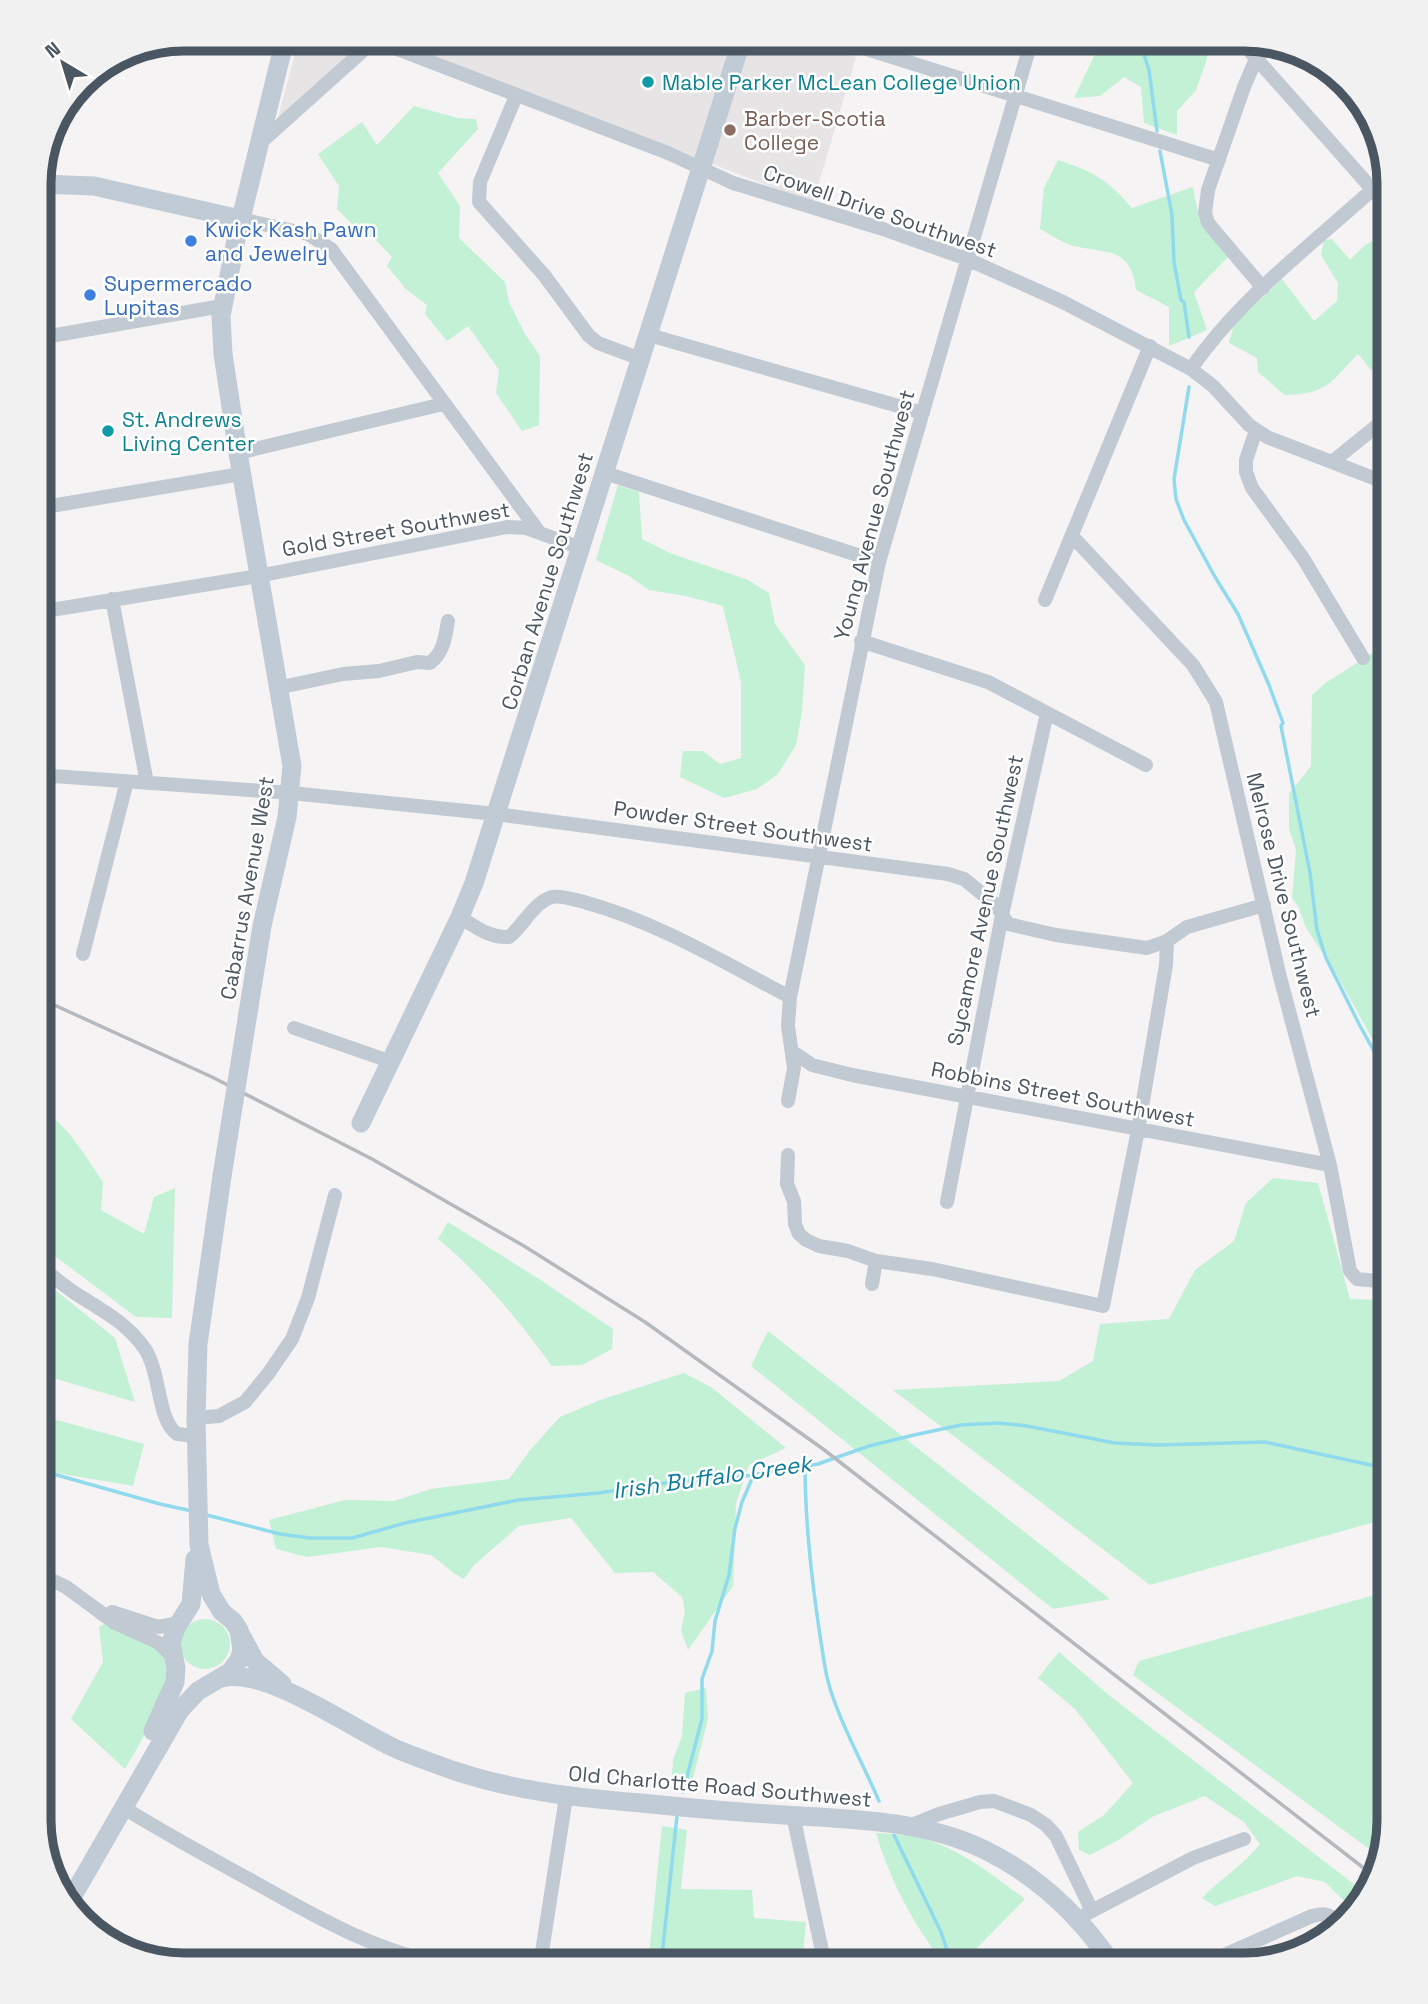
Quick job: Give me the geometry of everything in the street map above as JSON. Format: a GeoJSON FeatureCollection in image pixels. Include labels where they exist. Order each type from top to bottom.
{"type":"FeatureCollection","features":[{"type":"Feature","properties":{"kind":"main road","name":"Cabarrus Avenue West"},"geometry":{"type":"LineString","coordinates":[[71,1890],[124,1808],[180,1710],[195,1693],[230,1672],[239,1660],[242,1645],[239,1630],[224,1614],[209,1590],[199,1545],[196,1427],[200,1331],[262,926],[291,793],[292,766],[241,474],[223,354],[222,306],[240,219],[282,51]]}},
{"type":"Feature","properties":{"kind":"main road","name":"Corban Avenue Southwest"},"geometry":{"type":"LineString","coordinates":[[361,1123],[474,883],[738,51]]}},
{"type":"Feature","properties":{"kind":"main road"},"geometry":{"type":"LineString","coordinates":[[51,184],[94,186],[240,219]]}},
{"type":"Feature","properties":{"kind":"main road","name":"Cabarrus Avenue West"},"geometry":{"type":"LineString","coordinates":[[70,1889],[176,1682],[172,1637],[191,1604],[194,1565],[199,1545]]}},
{"type":"Feature","properties":{"kind":"main road"},"geometry":{"type":"LineString","coordinates":[[180,1621],[191,1613],[202,1610],[224,1614]]}},
{"type":"Feature","properties":{"kind":"main road","name":"Old Charlotte Road Southwest"},"geometry":{"type":"LineString","coordinates":[[239,1630],[256,1661],[293,1694]]}},
{"type":"Feature","properties":{"kind":"main road"},"geometry":{"type":"LineString","coordinates":[[173,1658],[180,1669],[192,1678],[207,1681],[219,1679]]}},
{"type":"Feature","properties":{"kind":"main road","name":"Old Charlotte Road Southwest"},"geometry":{"type":"LineString","coordinates":[[219,1679],[244,1677],[293,1694],[393,1748],[457,1771],[566,1797],[851,1819],[908,1826],[948,1836],[984,1850],[1033,1878],[1085,1915],[1106,1953]]}},
{"type":"Feature","properties":{"kind":"street"},"geometry":{"type":"LineString","coordinates":[[260,143],[360,51]]}},
{"type":"Feature","properties":{"kind":"street","name":"Crowell Drive Southwest"},"geometry":{"type":"LineString","coordinates":[[403,51],[702,168],[733,183],[883,229],[967,259],[1063,302],[1191,369],[1213,386],[1256,430],[1267,437],[1377,479]]}},
{"type":"Feature","properties":{"kind":"street"},"geometry":{"type":"LineString","coordinates":[[874,51],[1219,160]]}},
{"type":"Feature","properties":{"kind":"street","name":"Young Avenue Southwest"},"geometry":{"type":"LineString","coordinates":[[788,1101],[794,1068],[788,1026],[790,997],[879,562],[1028,51]]}},
{"type":"Feature","properties":{"kind":"street"},"geometry":{"type":"LineString","coordinates":[[1249,51],[1377,193]]}},
{"type":"Feature","properties":{"kind":"street"},"geometry":{"type":"LineString","coordinates":[[1262,52],[1256,59],[1219,160],[1205,213],[1208,223],[1263,288]]}},
{"type":"Feature","properties":{"kind":"street"},"geometry":{"type":"LineString","coordinates":[[516,96],[480,182],[479,202],[544,275],[589,336],[598,343],[641,359]]}},
{"type":"Feature","properties":{"kind":"street"},"geometry":{"type":"LineString","coordinates":[[1191,369],[1218,332],[1377,185]]}},
{"type":"Feature","properties":{"kind":"street"},"geometry":{"type":"LineString","coordinates":[[240,219],[294,230],[316,239],[336,255],[539,532]]}},
{"type":"Feature","properties":{"kind":"street"},"geometry":{"type":"LineString","coordinates":[[51,336],[222,306]]}},
{"type":"Feature","properties":{"kind":"street"},"geometry":{"type":"LineString","coordinates":[[649,335],[923,413]]}},
{"type":"Feature","properties":{"kind":"street"},"geometry":{"type":"LineString","coordinates":[[1045,600],[1150,346]]}},
{"type":"Feature","properties":{"kind":"street"},"geometry":{"type":"LineString","coordinates":[[238,453],[443,404]]}},
{"type":"Feature","properties":{"kind":"street"},"geometry":{"type":"LineString","coordinates":[[1332,462],[1377,426]]}},
{"type":"Feature","properties":{"kind":"street"},"geometry":{"type":"LineString","coordinates":[[1256,430],[1246,460],[1246,472],[1252,488],[1303,558],[1363,658]]}},
{"type":"Feature","properties":{"kind":"street"},"geometry":{"type":"LineString","coordinates":[[605,473],[879,562]]}},
{"type":"Feature","properties":{"kind":"street"},"geometry":{"type":"LineString","coordinates":[[51,506],[241,474]]}},
{"type":"Feature","properties":{"kind":"street","name":"Gold Street Southwest"},"geometry":{"type":"LineString","coordinates":[[51,610],[258,576],[507,527],[526,528],[581,548]]}},
{"type":"Feature","properties":{"kind":"street","name":"Melrose Drive Southwest"},"geometry":{"type":"LineString","coordinates":[[1072,536],[1193,666],[1212,693],[1220,715],[1242,820],[1330,1165],[1350,1271],[1357,1279],[1377,1281]]}},
{"type":"Feature","properties":{"kind":"street"},"geometry":{"type":"LineString","coordinates":[[112,599],[148,783]]}},
{"type":"Feature","properties":{"kind":"street"},"geometry":{"type":"LineString","coordinates":[[277,688],[343,674],[379,671],[417,662],[430,663],[438,656],[445,641],[448,621]]}},
{"type":"Feature","properties":{"kind":"street"},"geometry":{"type":"LineString","coordinates":[[861,641],[968,674],[1146,765]]}},
{"type":"Feature","properties":{"kind":"street","name":"Sycamore Avenue Southwest"},"geometry":{"type":"LineString","coordinates":[[947,1202],[965,1097],[1046,713]]}},
{"type":"Feature","properties":{"kind":"street","name":"Powder Street Southwest"},"geometry":{"type":"LineString","coordinates":[[51,776],[291,793],[496,814],[956,877],[964,879],[996,905],[1008,924],[1056,935],[1147,948],[1167,941]]}},
{"type":"Feature","properties":{"kind":"street"},"geometry":{"type":"LineString","coordinates":[[83,954],[127,781]]}},
{"type":"Feature","properties":{"kind":"street"},"geometry":{"type":"LineString","coordinates":[[460,917],[485,933],[498,938],[509,937],[544,901],[554,896],[574,899],[611,909],[659,929],[790,997]]}},
{"type":"Feature","properties":{"kind":"street"},"geometry":{"type":"LineString","coordinates":[[788,1156],[787,1184],[794,1201],[795,1224],[799,1234],[806,1240],[876,1261],[932,1269],[1103,1306],[1138,1130],[1166,965],[1167,941],[1187,927],[1264,905]]}},
{"type":"Feature","properties":{"kind":"street"},"geometry":{"type":"LineString","coordinates":[[294,1028],[392,1062]]}},
{"type":"Feature","properties":{"kind":"street","name":"Robbins Street Southwest"},"geometry":{"type":"LineString","coordinates":[[793,1052],[812,1065],[965,1097],[1330,1165]]}},
{"type":"Feature","properties":{"kind":"street"},"geometry":{"type":"LineString","coordinates":[[51,1275],[116,1318],[131,1332],[153,1364],[167,1424],[177,1434],[245,1402],[292,1339],[308,1298],[335,1195]]}},
{"type":"Feature","properties":{"kind":"street"},"geometry":{"type":"LineString","coordinates":[[873,1284],[876,1261]]}},
{"type":"Feature","properties":{"kind":"street"},"geometry":{"type":"LineString","coordinates":[[51,1580],[66,1587],[115,1623],[159,1643],[173,1658]]}},
{"type":"Feature","properties":{"kind":"street"},"geometry":{"type":"LineString","coordinates":[[88,1603],[155,1627],[167,1627],[180,1621]]}},
{"type":"Feature","properties":{"kind":"street"},"geometry":{"type":"LineString","coordinates":[[542,1953],[566,1797]]}},
{"type":"Feature","properties":{"kind":"street"},"geometry":{"type":"LineString","coordinates":[[908,1826],[980,1802],[994,1801],[1031,1815],[1056,1836],[1078,1877],[1085,1915],[1193,1857],[1244,1839]]}},
{"type":"Feature","properties":{"kind":"street"},"geometry":{"type":"LineString","coordinates":[[124,1808],[330,1925],[402,1953]]}},
{"type":"Feature","properties":{"kind":"street"},"geometry":{"type":"LineString","coordinates":[[793,1815],[822,1953]]}},
{"type":"Feature","properties":{"kind":"street"},"geometry":{"type":"LineString","coordinates":[[1229,1953],[1312,1916],[1323,1913],[1333,1918]]}},
{"type":"Feature","properties":{"kind":"street"},"geometry":{"type":"LineString","coordinates":[[377,1953],[379,1946]]}},
{"type":"Feature","properties":{"kind":"shaded area"},"geometry":{"type":"Polygon","coordinates":[[[296,51],[358,51],[284,117],[278,117],[296,51]]]}},
{"type":"Feature","properties":{"kind":"shaded area","name":"Barber-Scotia College"},"geometry":{"type":"Polygon","coordinates":[[[420,51],[834,51],[856,57],[813,203],[420,51]]]}},
{"type":"Feature","properties":{"kind":"green space"},"geometry":{"type":"Polygon","coordinates":[[[1097,51],[1207,51],[1207,59],[1196,90],[1177,111],[1177,135],[1144,123],[1141,87],[1124,77],[1100,96],[1074,98],[1097,51]]]}},
{"type":"Feature","properties":{"kind":"green space"},"geometry":{"type":"Polygon","coordinates":[[[414,106],[458,118],[476,119],[478,129],[438,173],[460,206],[459,238],[505,282],[509,302],[540,356],[539,425],[522,431],[496,393],[499,370],[468,326],[447,341],[425,314],[427,305],[406,289],[387,266],[392,257],[373,237],[364,236],[337,209],[339,186],[318,154],[362,122],[377,145],[414,106]]]}},
{"type":"Feature","properties":{"kind":"green space"},"geometry":{"type":"Polygon","coordinates":[[[1058,160],[1099,178],[1132,208],[1193,187],[1199,219],[1228,257],[1194,292],[1207,330],[1169,346],[1169,307],[1136,290],[1129,266],[1123,259],[1107,252],[1070,245],[1040,229],[1044,188],[1058,160]]]}},
{"type":"Feature","properties":{"kind":"green space"},"geometry":{"type":"Polygon","coordinates":[[[1377,238],[1377,367],[1371,370],[1358,354],[1327,385],[1310,392],[1285,395],[1258,372],[1257,358],[1229,343],[1234,324],[1282,279],[1314,321],[1337,301],[1338,283],[1321,255],[1324,240],[1332,239],[1350,260],[1365,245],[1377,238]]]}},
{"type":"Feature","properties":{"kind":"green space"},"geometry":{"type":"Polygon","coordinates":[[[618,485],[639,492],[642,539],[670,553],[748,580],[769,593],[775,624],[805,665],[802,712],[796,745],[778,774],[757,789],[724,798],[680,777],[683,751],[703,751],[720,764],[741,758],[741,682],[723,606],[649,590],[629,576],[596,560],[618,485]]]}},
{"type":"Feature","properties":{"kind":"green space"},"geometry":{"type":"Polygon","coordinates":[[[1377,647],[1377,1047],[1338,977],[1305,926],[1299,908],[1292,898],[1296,850],[1289,829],[1289,794],[1311,766],[1312,695],[1327,682],[1374,652],[1377,647]]]}},
{"type":"Feature","properties":{"kind":"green space"},"geometry":{"type":"Polygon","coordinates":[[[51,1116],[66,1130],[103,1182],[101,1210],[144,1234],[154,1197],[175,1188],[172,1318],[136,1317],[51,1253],[51,1116]]]}},
{"type":"Feature","properties":{"kind":"green space"},"geometry":{"type":"Polygon","coordinates":[[[1273,1178],[1318,1183],[1350,1299],[1377,1300],[1377,1521],[1150,1585],[893,1390],[1059,1381],[1093,1361],[1100,1324],[1169,1319],[1195,1270],[1234,1241],[1246,1203],[1273,1178]]]}},
{"type":"Feature","properties":{"kind":"green space"},"geometry":{"type":"Polygon","coordinates":[[[448,1222],[613,1329],[612,1349],[582,1365],[552,1366],[499,1299],[438,1239],[448,1222]]]}},
{"type":"Feature","properties":{"kind":"green space"},"geometry":{"type":"Polygon","coordinates":[[[51,1287],[115,1338],[135,1402],[51,1378],[51,1287]]]}},
{"type":"Feature","properties":{"kind":"green space"},"geometry":{"type":"Polygon","coordinates":[[[768,1331],[1110,1599],[1053,1609],[751,1366],[768,1331]]]}},
{"type":"Feature","properties":{"kind":"green space"},"geometry":{"type":"Polygon","coordinates":[[[684,1373],[711,1387],[786,1448],[749,1465],[736,1503],[733,1586],[688,1650],[681,1631],[685,1611],[682,1597],[653,1572],[615,1573],[571,1518],[519,1526],[474,1565],[464,1579],[431,1555],[381,1547],[307,1557],[276,1549],[269,1520],[345,1500],[394,1501],[431,1489],[509,1479],[560,1417],[600,1400],[684,1373]]]}},
{"type":"Feature","properties":{"kind":"green space"},"geometry":{"type":"Polygon","coordinates":[[[51,1418],[144,1444],[133,1486],[51,1472],[51,1418]]]}},
{"type":"Feature","properties":{"kind":"green space"},"geometry":{"type":"Polygon","coordinates":[[[1377,1594],[1377,1821],[1373,1852],[1133,1675],[1139,1661],[1377,1594]]]}},
{"type":"Feature","properties":{"kind":"green space"},"geometry":{"type":"Polygon","coordinates":[[[205,1619],[223,1626],[230,1644],[223,1662],[205,1669],[187,1662],[180,1644],[187,1626],[205,1619]]]}},
{"type":"Feature","properties":{"kind":"green space"},"geometry":{"type":"Polygon","coordinates":[[[106,1623],[154,1644],[164,1653],[168,1664],[163,1694],[156,1712],[125,1769],[71,1719],[103,1662],[99,1627],[106,1623]]]}},
{"type":"Feature","properties":{"kind":"green space"},"geometry":{"type":"Polygon","coordinates":[[[1059,1652],[1110,1696],[1359,1888],[1350,1901],[1348,1903],[1342,1899],[1325,1882],[1297,1876],[1215,1906],[1202,1898],[1247,1859],[1260,1844],[1244,1822],[1205,1796],[1152,1817],[1090,1855],[1079,1850],[1078,1832],[1104,1815],[1133,1783],[1075,1709],[1038,1678],[1059,1652]]]}},
{"type":"Feature","properties":{"kind":"green space"},"geometry":{"type":"Polygon","coordinates":[[[706,1688],[708,1719],[690,1790],[671,1789],[673,1760],[682,1736],[685,1693],[706,1688]]]}},
{"type":"Feature","properties":{"kind":"green space"},"geometry":{"type":"Polygon","coordinates":[[[662,1826],[687,1830],[681,1889],[752,1890],[754,1918],[806,1922],[803,1953],[649,1953],[662,1826]]]}},
{"type":"Feature","properties":{"kind":"green space"},"geometry":{"type":"Polygon","coordinates":[[[876,1833],[914,1836],[959,1854],[1025,1899],[977,1948],[979,1953],[926,1953],[935,1952],[900,1895],[876,1833]]]}},
{"type":"Feature","properties":{"kind":"waterway"},"geometry":{"type":"LineString","coordinates":[[1143,51],[1149,70],[1157,131]]}},
{"type":"Feature","properties":{"kind":"waterway"},"geometry":{"type":"LineString","coordinates":[[1160,151],[1172,215],[1174,262],[1189,337]]}},
{"type":"Feature","properties":{"kind":"waterway"},"geometry":{"type":"LineString","coordinates":[[1189,387],[1174,479],[1176,499],[1184,520],[1238,614],[1283,723],[1281,726],[1310,873],[1317,930],[1326,958],[1377,1056]]}},
{"type":"Feature","properties":{"kind":"waterway","name":"Irish Buffalo Creek"},"geometry":{"type":"LineString","coordinates":[[203,1514],[280,1534],[310,1538],[352,1538],[405,1523],[518,1500],[599,1493],[672,1482],[734,1478],[818,1464],[869,1446],[914,1435],[961,1425],[998,1423],[1115,1443],[1158,1445],[1265,1442],[1377,1466]]}},
{"type":"Feature","properties":{"kind":"waterway"},"geometry":{"type":"LineString","coordinates":[[805,1465],[811,1567],[828,1683],[879,1801]]}},
{"type":"Feature","properties":{"kind":"waterway","name":"Irish Buffalo Creek"},"geometry":{"type":"LineString","coordinates":[[51,1473],[192,1511]]}},
{"type":"Feature","properties":{"kind":"waterway"},"geometry":{"type":"LineString","coordinates":[[683,1792],[702,1719],[702,1679],[712,1651],[715,1621],[729,1575],[735,1528],[754,1474]]}},
{"type":"Feature","properties":{"kind":"waterway"},"geometry":{"type":"LineString","coordinates":[[662,1953],[677,1816]]}},
{"type":"Feature","properties":{"kind":"waterway"},"geometry":{"type":"LineString","coordinates":[[894,1835],[941,1932],[948,1953]]}},
{"type":"Feature","properties":{"kind":"railway"},"geometry":{"type":"LineString","coordinates":[[51,1003],[212,1077],[372,1159],[524,1246],[645,1322],[823,1449],[1367,1871]]}},
{"type":"Feature","properties":{"kind":"place","name":"Mable Parker McLean College Union"},"geometry":{"type":"Point","coordinates":[648,82]}},
{"type":"Feature","properties":{"kind":"place","name":"Barber-Scotia College"},"geometry":{"type":"Point","coordinates":[730,130]}},
{"type":"Feature","properties":{"kind":"place","name":"Kwick Kash Pawn and Jewelry"},"geometry":{"type":"Point","coordinates":[191,241]}},
{"type":"Feature","properties":{"kind":"place","name":"Supermercado Lupitas"},"geometry":{"type":"Point","coordinates":[90,295]}},
{"type":"Feature","properties":{"kind":"place","name":"St. Andrews Living Center"},"geometry":{"type":"Point","coordinates":[108,431]}}]}
